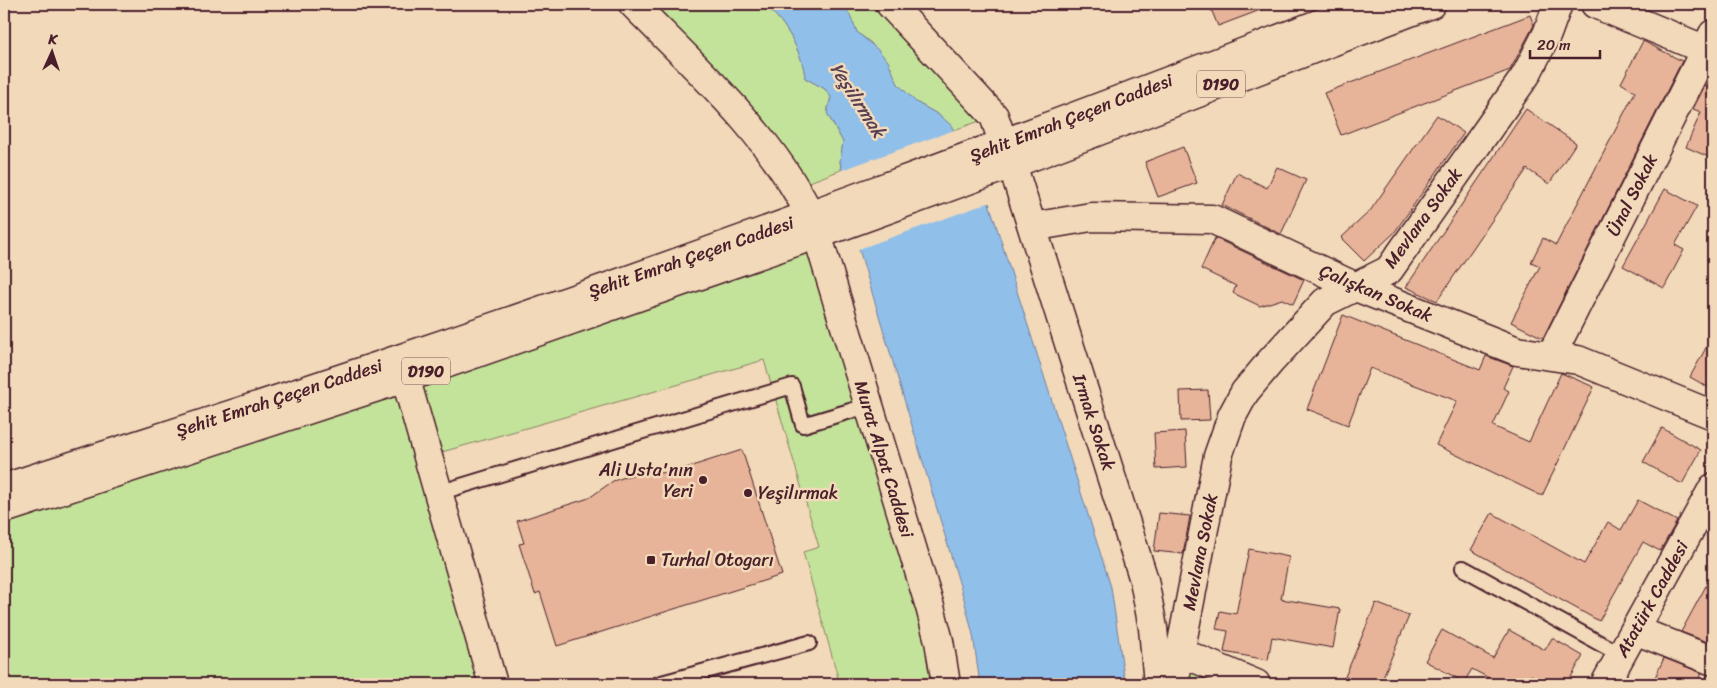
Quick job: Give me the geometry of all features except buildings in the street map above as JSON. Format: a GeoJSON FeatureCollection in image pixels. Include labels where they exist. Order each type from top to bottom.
{"type":"FeatureCollection","features":[{"type":"Feature","properties":{"kind":"main road","name":"Murat Alpat Caddesi"},"geometry":{"type":"LineString","coordinates":[[633,4],[708,79],[739,114],[796,187],[826,261],[867,406],[930,607],[939,641],[946,684]]}},
{"type":"Feature","properties":{"kind":"main road","name":"Irmak Sokak"},"geometry":{"type":"LineString","coordinates":[[890,4],[994,116],[1032,227],[1144,580],[1153,628],[1158,684]]}},
{"type":"Feature","properties":{"kind":"main road","name":"Şehit Emrah Çeçen Caddesi"},"geometry":{"type":"LineString","coordinates":[[1008,154],[1370,4]]}},
{"type":"Feature","properties":{"kind":"main road","name":"Şehit Emrah Çeçen Caddesi"},"geometry":{"type":"LineString","coordinates":[[813,225],[1431,4]]}},
{"type":"Feature","properties":{"kind":"main road","name":"Mevlana Sokak"},"geometry":{"type":"LineString","coordinates":[[1174,684],[1218,456],[1232,416],[1245,392],[1325,302],[1389,270],[1526,75],[1547,34],[1558,4]]}},
{"type":"Feature","properties":{"kind":"main road"},"geometry":{"type":"LineString","coordinates":[[1595,4],[1711,46]]}},
{"type":"Feature","properties":{"kind":"main road","name":"Ünal Sokak"},"geometry":{"type":"LineString","coordinates":[[1551,356],[1711,46]]}},
{"type":"Feature","properties":{"kind":"main road","name":"Çalışkan Sokak"},"geometry":{"type":"LineString","coordinates":[[1032,227],[1091,217],[1212,219],[1356,287],[1517,351],[1578,360],[1713,415]]}},
{"type":"Feature","properties":{"kind":"main road","name":"D190"},"geometry":{"type":"LineString","coordinates":[[4,509],[813,225]]}},
{"type":"Feature","properties":{"kind":"main road","name":"Şehit Emrah Çeçen Caddesi"},"geometry":{"type":"LineString","coordinates":[[4,488],[403,369]]}},
{"type":"Feature","properties":{"kind":"main road"},"geometry":{"type":"LineString","coordinates":[[403,369],[493,684]]}},
{"type":"Feature","properties":{"kind":"main road","name":"Atatürk Caddesi"},"geometry":{"type":"LineString","coordinates":[[1605,684],[1713,488]]}},
{"type":"Feature","properties":{"kind":"main road"},"geometry":{"type":"LineString","coordinates":[[1635,630],[1713,662]]}},
{"type":"Feature","properties":{"kind":"main road"},"geometry":{"type":"LineString","coordinates":[[1180,652],[1256,684]]}},
{"type":"Feature","properties":{"kind":"lane"},"geometry":{"type":"LineString","coordinates":[[438,493],[792,386],[803,425],[867,406]]}},
{"type":"Feature","properties":{"kind":"lane"},"geometry":{"type":"LineString","coordinates":[[1463,568],[1621,655]]}},
{"type":"Feature","properties":{"kind":"lane"},"geometry":{"type":"LineString","coordinates":[[658,684],[809,643]]}},
{"type":"Feature","properties":{"kind":"green space"},"geometry":{"type":"Polygon","coordinates":[[[633,4],[759,4],[767,8],[783,24],[796,46],[805,78],[825,89],[831,97],[828,108],[829,117],[843,142],[840,161],[841,170],[796,187],[633,4]]]}},
{"type":"Feature","properties":{"kind":"green space"},"geometry":{"type":"Polygon","coordinates":[[[842,4],[890,4],[994,116],[954,130],[939,115],[916,102],[898,84],[871,43],[857,32],[842,4]]]}},
{"type":"Feature","properties":{"kind":"green space"},"geometry":{"type":"Polygon","coordinates":[[[817,234],[946,684],[827,684],[839,681],[803,552],[819,547],[764,360],[428,456],[493,684],[4,684],[4,509],[817,234]]]}},
{"type":"Feature","properties":{"kind":"green space"},"geometry":{"type":"Polygon","coordinates":[[[1180,652],[1256,684],[1174,684],[1180,652]]]}},
{"type":"Feature","properties":{"kind":"water"},"geometry":{"type":"Polygon","coordinates":[[[759,4],[842,4],[850,15],[857,32],[888,61],[898,84],[916,102],[939,115],[951,125],[989,203],[1111,587],[1125,684],[980,684],[973,635],[964,599],[859,249],[840,161],[843,142],[827,113],[831,97],[825,89],[805,78],[796,46],[790,35],[775,15],[759,4]]]}},
{"type":"Feature","properties":{"kind":"pier"},"geometry":{"type":"Polygon","coordinates":[[[957,129],[991,202],[856,250],[839,171],[957,129]]]}},
{"type":"Feature","properties":{"kind":"place","name":"Ali Usta'nın Yeri"},"geometry":{"type":"Point","coordinates":[703,480]}},
{"type":"Feature","properties":{"kind":"place","name":"Yeşilırmak"},"geometry":{"type":"Point","coordinates":[748,493]}},
{"type":"Feature","properties":{"kind":"place","name":"Turhal Otogarı"},"geometry":{"type":"Point","coordinates":[651,560]}}]}
